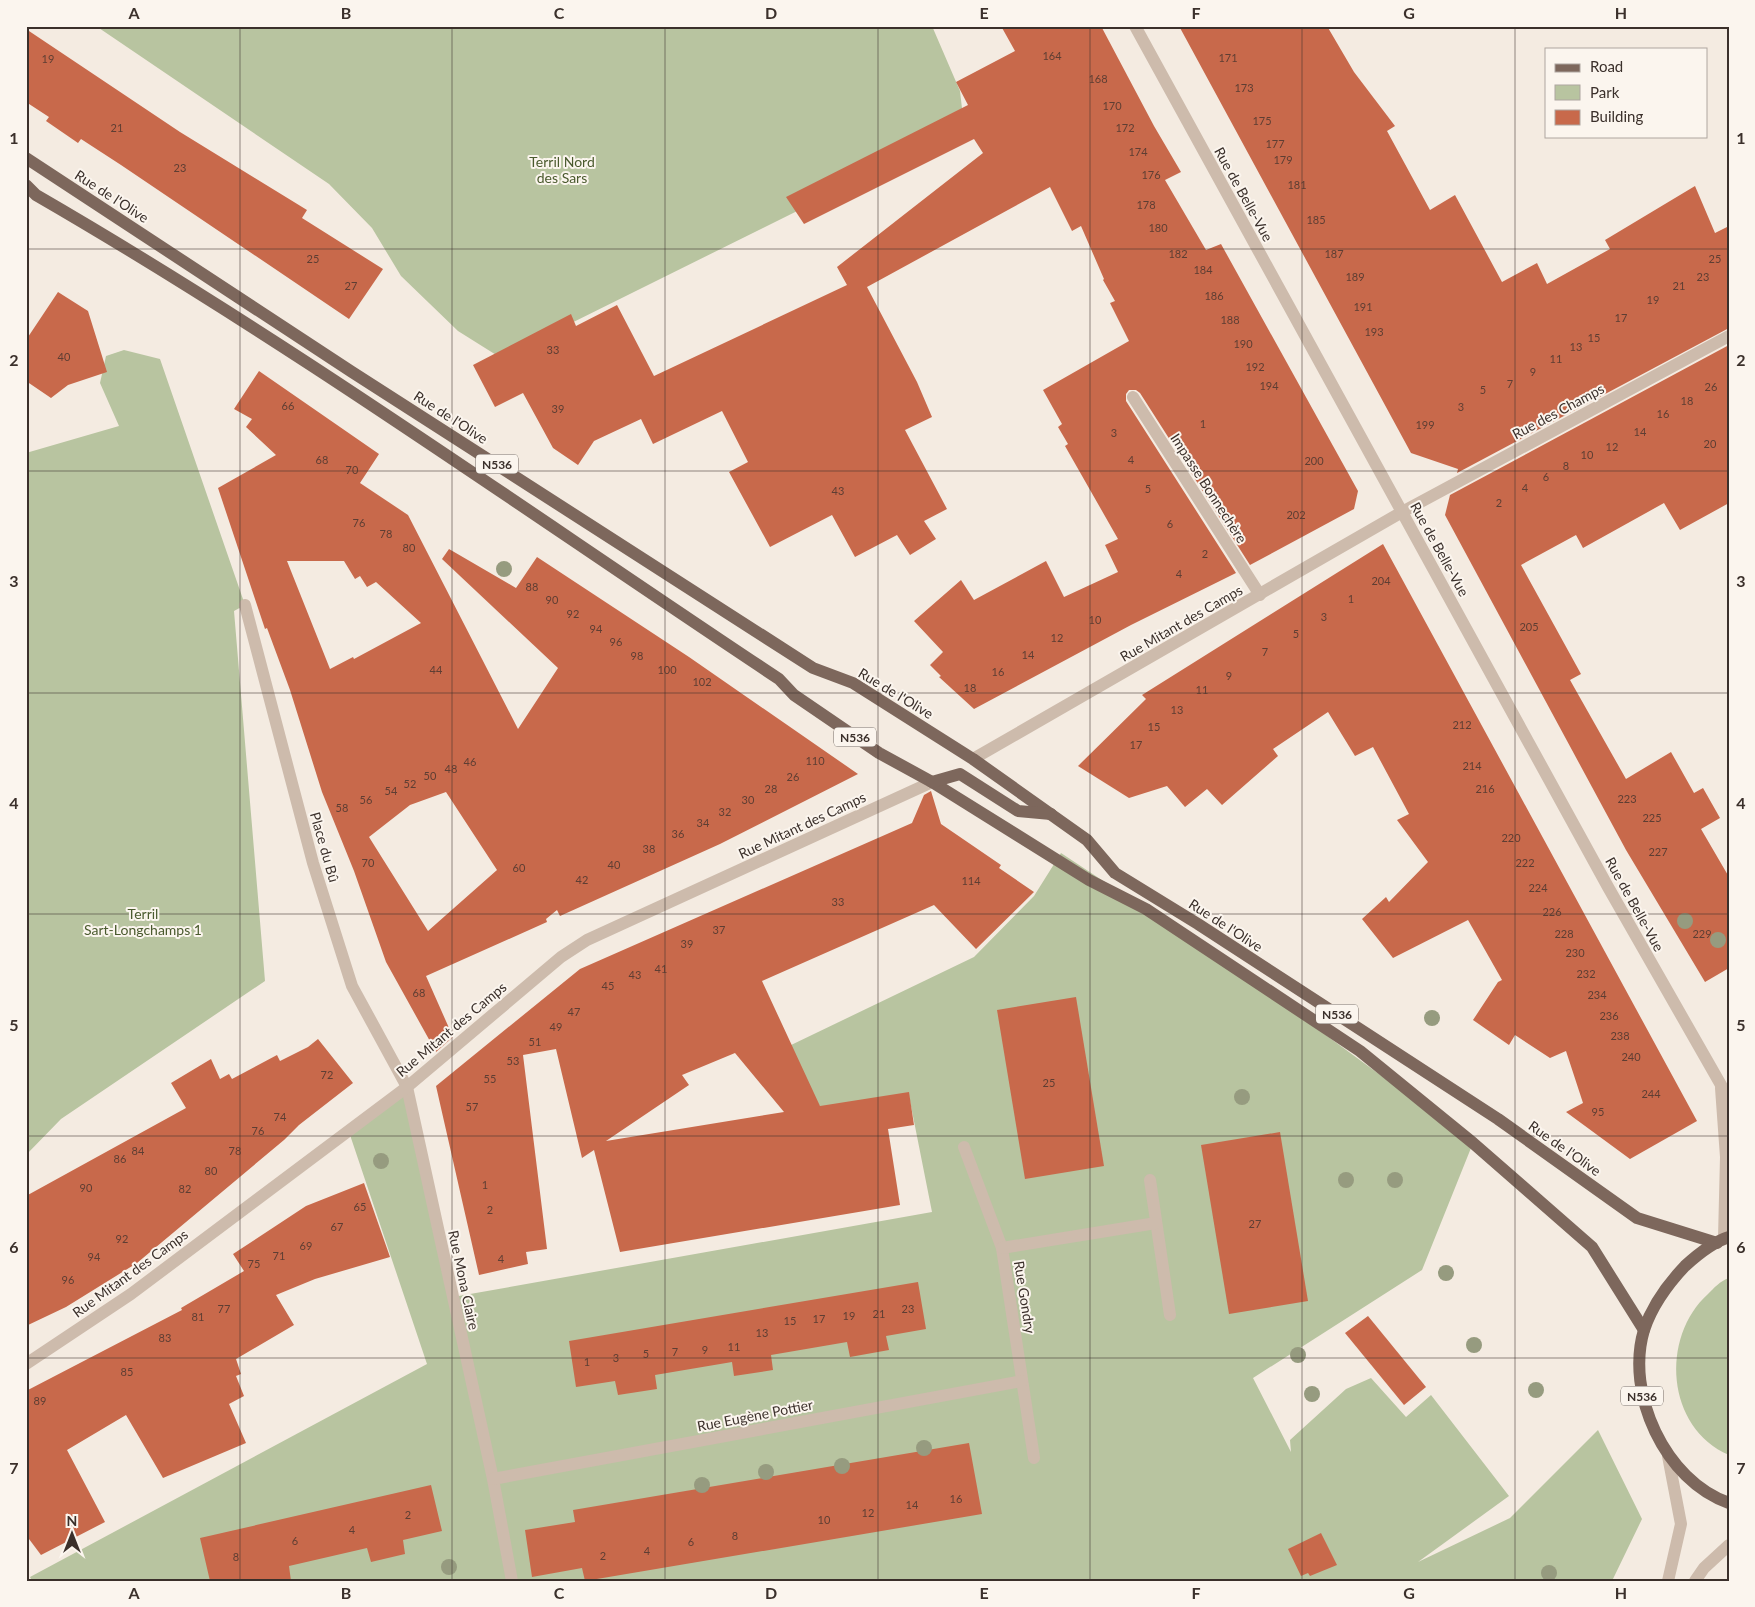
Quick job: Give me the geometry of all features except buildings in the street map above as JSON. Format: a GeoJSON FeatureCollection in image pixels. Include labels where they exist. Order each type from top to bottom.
{"type":"FeatureCollection","features":[{"type":"Feature","properties":{"kind":"main road","name":"Rue de l'Olive"},"geometry":{"type":"LineString","coordinates":[[26,158],[352,372],[813,668],[853,683],[973,759],[1087,840],[1115,873],[1198,924],[1498,1119],[1637,1218],[1723,1239]]}},
{"type":"Feature","properties":{"kind":"main road","name":"N536"},"geometry":{"type":"LineString","coordinates":[[26,185],[36,195],[128,248],[467,470],[779,679],[794,695],[879,753],[932,782],[1089,880],[1146,909],[1360,1051],[1473,1143],[1592,1247],[1644,1330]]}},
{"type":"Feature","properties":{"kind":"main road"},"geometry":{"type":"LineString","coordinates":[[932,782],[960,774],[1018,810],[1051,814]]}},
{"type":"Feature","properties":{"kind":"main road","name":"N536"},"geometry":{"type":"LineString","coordinates":[[1723,1239],[1694,1257],[1674,1277],[1658,1299],[1644,1330],[1640,1357],[1642,1396],[1651,1426],[1668,1456],[1692,1481],[1729,1503]]}},
{"type":"Feature","properties":{"kind":"street","name":"Rue de Belle-Vue"},"geometry":{"type":"LineString","coordinates":[[1134,26],[1608,887],[1729,1099]]}},
{"type":"Feature","properties":{"kind":"street","name":"Rue des Champs"},"geometry":{"type":"LineString","coordinates":[[1402,512],[1729,336]]}},
{"type":"Feature","properties":{"kind":"street","name":"Impasse Bonnechère"},"geometry":{"type":"LineString","coordinates":[[1133,397],[1260,595]]}},
{"type":"Feature","properties":{"kind":"street","name":"Rue Mitant des Camps"},"geometry":{"type":"LineString","coordinates":[[973,759],[1402,512]]}},
{"type":"Feature","properties":{"kind":"street","name":"Place du Bû"},"geometry":{"type":"LineString","coordinates":[[245,605],[313,863],[352,986],[406,1087]]}},
{"type":"Feature","properties":{"kind":"street","name":"Rue Mitant des Camps"},"geometry":{"type":"LineString","coordinates":[[26,1364],[131,1294],[406,1087],[561,957],[587,940],[932,782]]}},
{"type":"Feature","properties":{"kind":"street","name":"Rue de Belle-Vue"},"geometry":{"type":"LineString","coordinates":[[1720,1085],[1726,1157],[1723,1239]]}},
{"type":"Feature","properties":{"kind":"street","name":"Rue Mona Claire"},"geometry":{"type":"LineString","coordinates":[[406,1087],[493,1479],[512,1581]]}},
{"type":"Feature","properties":{"kind":"street","name":"Rue Gondry"},"geometry":{"type":"LineString","coordinates":[[964,1147],[1002,1248],[1034,1458]]}},
{"type":"Feature","properties":{"kind":"street"},"geometry":{"type":"LineString","coordinates":[[1150,1180],[1170,1315]]}},
{"type":"Feature","properties":{"kind":"street"},"geometry":{"type":"LineString","coordinates":[[1002,1248],[1156,1223]]}},
{"type":"Feature","properties":{"kind":"street","name":"Rue Eugène Pottier"},"geometry":{"type":"LineString","coordinates":[[493,1479],[1022,1381]]}},
{"type":"Feature","properties":{"kind":"street"},"geometry":{"type":"LineString","coordinates":[[1668,1456],[1681,1524],[1668,1581]]}},
{"type":"Feature","properties":{"kind":"street"},"geometry":{"type":"LineString","coordinates":[[1695,1581],[1704,1568],[1729,1545]]}},
{"type":"Feature","properties":{"kind":"green space","name":"Terril Nord des Sars"},"geometry":{"type":"Polygon","coordinates":[[[96,26],[932,26],[960,91],[963,117],[920,150],[501,358],[458,331],[401,276],[372,228],[329,184],[96,26]]]}},
{"type":"Feature","properties":{"kind":"green space","name":"Terril Sart-Longchamps 1"},"geometry":{"type":"Polygon","coordinates":[[[124,350],[160,359],[245,605],[234,611],[265,981],[61,1119],[26,1155],[26,453],[119,426],[100,383],[106,356],[124,350]]]}},
{"type":"Feature","properties":{"kind":"green space"},"geometry":{"type":"Polygon","coordinates":[[[1061,853],[1233,967],[1473,1143],[1422,1270],[1253,1378],[1291,1452],[1290,1440],[1346,1389],[1371,1378],[1406,1417],[1431,1395],[1509,1496],[1418,1562],[1510,1518],[1598,1430],[1642,1519],[1612,1581],[32,1581],[30,1577],[427,1364],[348,1129],[407,1087],[453,1297],[932,1212],[909,1096],[822,1111],[789,1046],[974,957],[1034,896],[1061,853]]]}},
{"type":"Feature","properties":{"kind":"green space"},"geometry":{"type":"Polygon","coordinates":[[[1729,1278],[1729,1455],[1708,1442],[1692,1424],[1682,1404],[1677,1380],[1677,1357],[1682,1334],[1693,1312],[1715,1287],[1729,1278]]]}}]}
